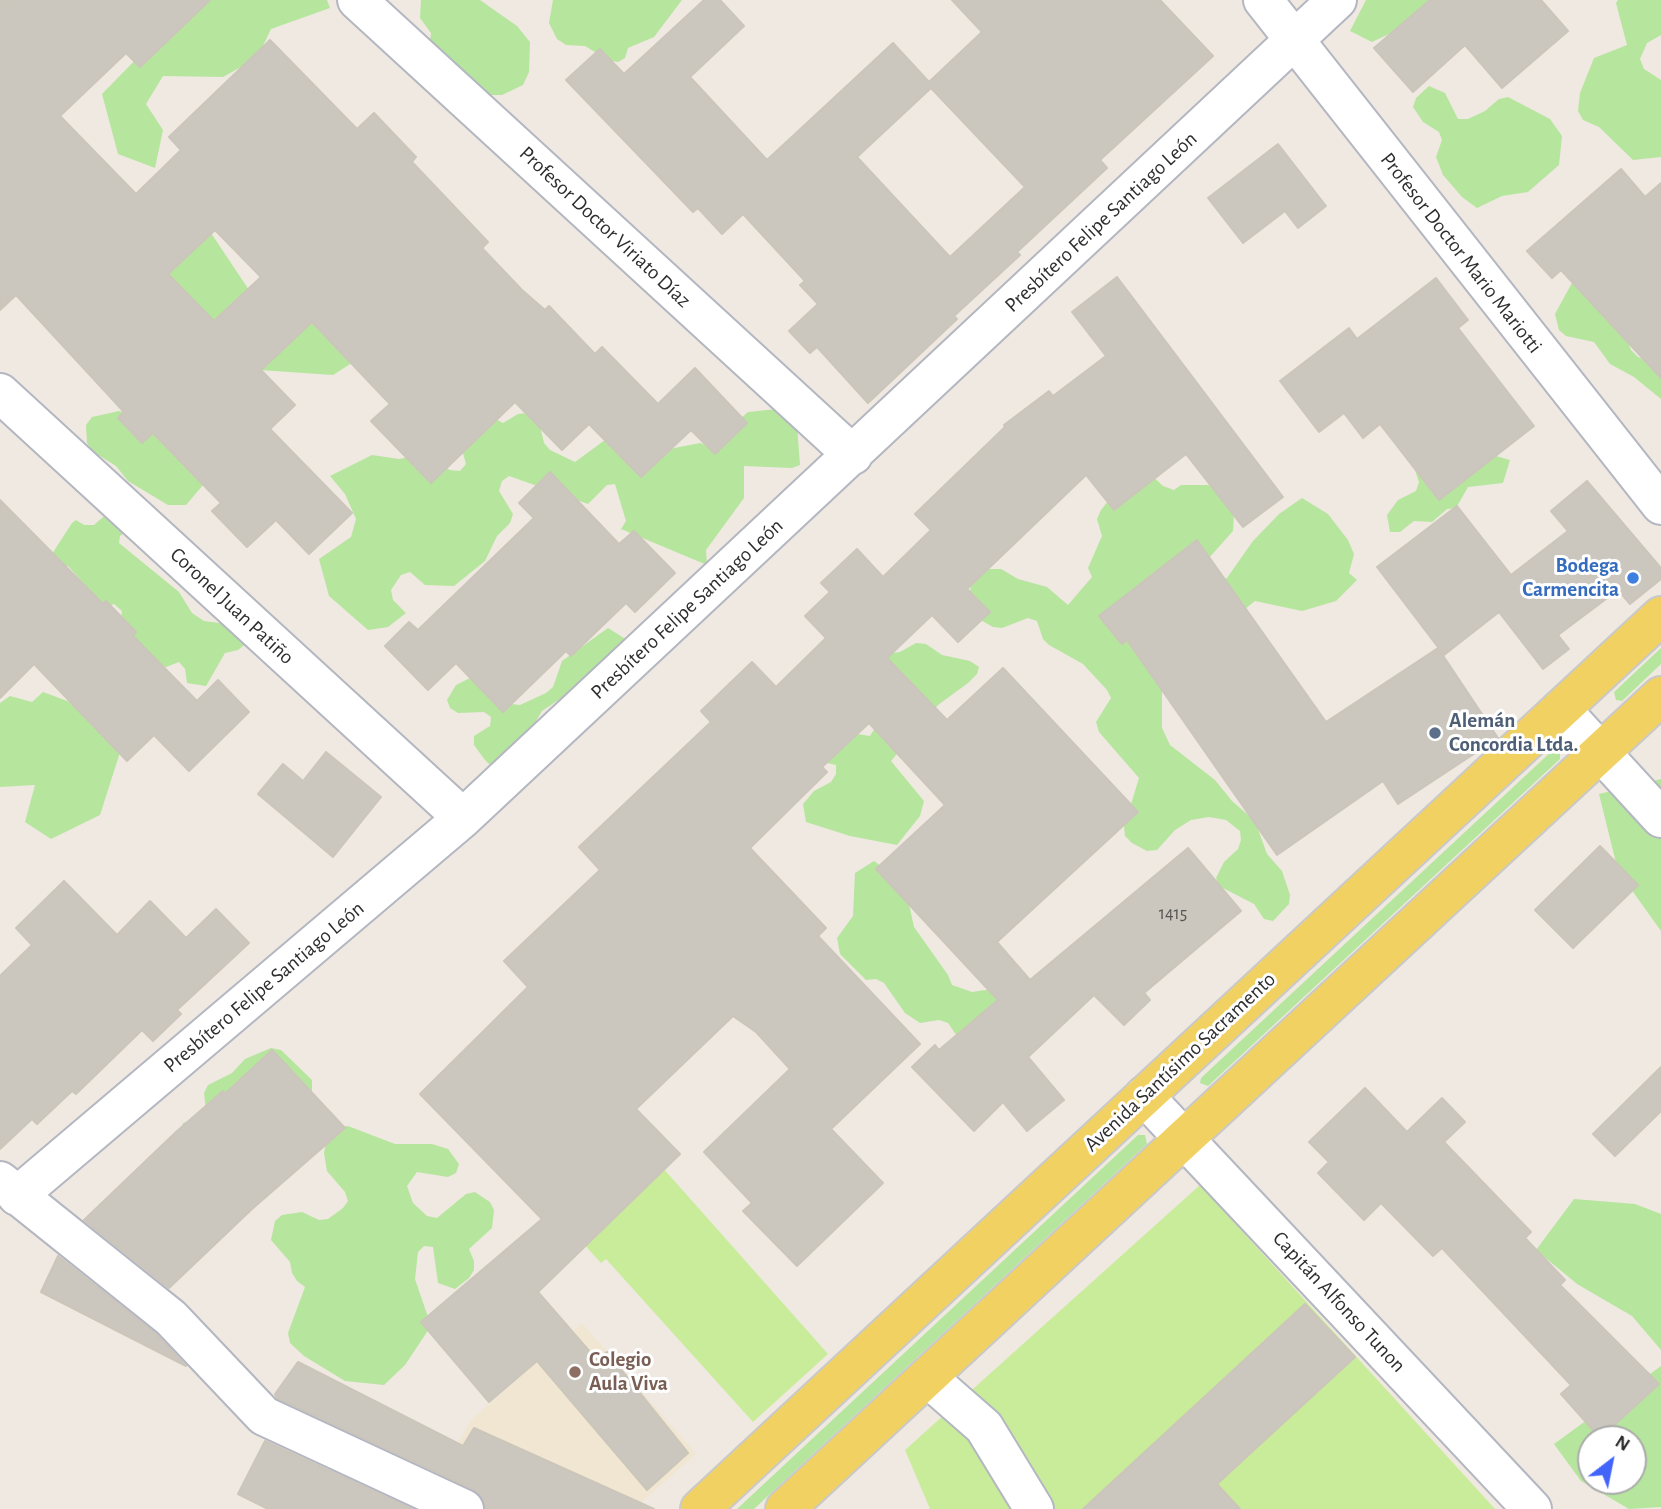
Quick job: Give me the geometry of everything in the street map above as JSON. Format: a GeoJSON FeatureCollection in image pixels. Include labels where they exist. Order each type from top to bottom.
{"type":"FeatureCollection","features":[{"type":"Feature","properties":{"kind":"main road","name":"Avenida Santísimo Sacramento"},"geometry":{"type":"LineString","coordinates":[[700,1509],[1661,616]]}},
{"type":"Feature","properties":{"kind":"main road"},"geometry":{"type":"LineString","coordinates":[[785,1509],[1661,696]]}},
{"type":"Feature","properties":{"kind":"street","name":"Profesor Doctor Viriato Díaz"},"geometry":{"type":"LineString","coordinates":[[357,0],[853,455]]}},
{"type":"Feature","properties":{"kind":"street","name":"Profesor Doctor Mario Mariotti"},"geometry":{"type":"LineString","coordinates":[[1263,0],[1661,506]]}},
{"type":"Feature","properties":{"kind":"street","name":"Presbítero Felipe Santiago León"},"geometry":{"type":"LineString","coordinates":[[9,1188],[463,818],[1337,0]]}},
{"type":"Feature","properties":{"kind":"street","name":"Coronel Juan Patiño"},"geometry":{"type":"LineString","coordinates":[[0,393],[463,818]]}},
{"type":"Feature","properties":{"kind":"street"},"geometry":{"type":"LineString","coordinates":[[1561,709],[1661,818]]}},
{"type":"Feature","properties":{"kind":"street","name":"Capitán Alfonso Tunon"},"geometry":{"type":"LineString","coordinates":[[1144,1096],[1532,1509]]}},
{"type":"Feature","properties":{"kind":"street"},"geometry":{"type":"LineString","coordinates":[[9,1188],[171,1318],[264,1416],[464,1509]]}},
{"type":"Feature","properties":{"kind":"street"},"geometry":{"type":"LineString","coordinates":[[928,1378],[984,1427],[1034,1509]]}},
{"type":"Feature","properties":{"kind":"shaded area","name":"Colegio Aula Viva"},"geometry":{"type":"Polygon","coordinates":[[[582,1323],[696,1454],[634,1509],[499,1509],[440,1476],[471,1420],[582,1323]]]}},
{"type":"Feature","properties":{"kind":"green space"},"geometry":{"type":"Polygon","coordinates":[[[194,0],[327,0],[330,8],[271,29],[257,58],[223,77],[163,76],[146,104],[163,130],[155,168],[118,154],[102,94],[194,0]]]}},
{"type":"Feature","properties":{"kind":"green space"},"geometry":{"type":"Polygon","coordinates":[[[421,0],[480,0],[517,26],[530,42],[529,72],[523,85],[502,95],[488,95],[452,110],[443,107],[424,87],[431,33],[420,18],[421,0]]]}},
{"type":"Feature","properties":{"kind":"green space"},"geometry":{"type":"Polygon","coordinates":[[[553,0],[682,0],[654,37],[628,48],[625,58],[618,62],[608,60],[585,46],[566,45],[557,39],[549,23],[553,0]]]}},
{"type":"Feature","properties":{"kind":"green space"},"geometry":{"type":"Polygon","coordinates":[[[1366,0],[1432,0],[1421,19],[1372,42],[1350,31],[1366,0]]]}},
{"type":"Feature","properties":{"kind":"green space"},"geometry":{"type":"Polygon","coordinates":[[[1618,0],[1661,0],[1661,35],[1647,43],[1640,59],[1644,69],[1661,80],[1661,157],[1633,160],[1599,127],[1583,120],[1578,111],[1580,93],[1594,58],[1627,45],[1616,3],[1618,0]]]}},
{"type":"Feature","properties":{"kind":"green space"},"geometry":{"type":"Polygon","coordinates":[[[1429,86],[1445,93],[1458,119],[1468,119],[1485,111],[1499,99],[1508,97],[1550,119],[1562,136],[1559,165],[1528,192],[1502,196],[1477,208],[1462,197],[1443,175],[1436,157],[1442,140],[1439,132],[1423,122],[1413,107],[1416,98],[1429,86]]]}},
{"type":"Feature","properties":{"kind":"green space"},"geometry":{"type":"Polygon","coordinates":[[[211,233],[255,299],[298,311],[358,359],[333,375],[260,370],[164,295],[175,248],[211,233]]]}},
{"type":"Feature","properties":{"kind":"green space"},"geometry":{"type":"Polygon","coordinates":[[[1573,281],[1624,332],[1631,350],[1638,357],[1646,360],[1661,358],[1661,399],[1634,377],[1610,364],[1594,342],[1566,336],[1559,330],[1555,314],[1573,281]]]}},
{"type":"Feature","properties":{"kind":"green space"},"geometry":{"type":"Polygon","coordinates":[[[777,409],[797,426],[800,465],[792,468],[744,466],[744,498],[706,550],[707,565],[621,529],[626,521],[615,484],[607,485],[588,504],[509,476],[502,481],[499,491],[513,514],[510,523],[497,536],[485,561],[454,586],[425,585],[410,572],[401,575],[391,590],[393,600],[406,613],[388,627],[368,630],[329,596],[319,559],[351,537],[356,519],[345,494],[330,476],[372,455],[399,459],[419,455],[450,470],[460,471],[466,464],[461,446],[478,410],[503,423],[518,414],[527,413],[540,426],[544,443],[550,450],[575,462],[605,440],[664,450],[700,443],[708,446],[748,412],[777,409]]]}},
{"type":"Feature","properties":{"kind":"green space"},"geometry":{"type":"Polygon","coordinates":[[[119,411],[129,413],[159,439],[177,445],[204,484],[186,505],[168,505],[128,481],[116,466],[92,451],[87,443],[86,425],[92,417],[119,411]]]}},
{"type":"Feature","properties":{"kind":"green space"},"geometry":{"type":"Polygon","coordinates":[[[1482,452],[1510,460],[1503,483],[1468,487],[1456,508],[1447,509],[1432,522],[1414,521],[1400,532],[1390,532],[1387,515],[1398,500],[1416,491],[1419,482],[1413,464],[1482,452]]]}},
{"type":"Feature","properties":{"kind":"green space"},"geometry":{"type":"Polygon","coordinates":[[[1149,473],[1163,486],[1174,490],[1181,485],[1209,485],[1217,490],[1234,513],[1233,531],[1208,559],[1218,581],[1227,578],[1253,541],[1279,514],[1302,498],[1328,514],[1348,540],[1354,554],[1349,573],[1357,580],[1336,601],[1302,611],[1255,601],[1162,676],[1162,728],[1170,745],[1215,780],[1232,801],[1255,821],[1267,854],[1282,871],[1290,895],[1289,904],[1273,921],[1264,919],[1254,904],[1219,886],[1216,878],[1224,862],[1238,849],[1241,840],[1240,831],[1226,820],[1209,817],[1191,820],[1175,830],[1157,850],[1147,851],[1125,836],[1124,827],[1139,778],[1099,732],[1096,722],[1111,698],[1107,690],[1083,664],[1049,645],[1043,639],[1037,621],[1028,618],[1002,628],[993,627],[977,618],[970,592],[971,584],[983,569],[1001,569],[1018,579],[1047,587],[1068,605],[1092,577],[1088,568],[1102,536],[1097,519],[1101,510],[1112,496],[1149,473]]]}},
{"type":"Feature","properties":{"kind":"green space"},"geometry":{"type":"Polygon","coordinates":[[[111,510],[128,530],[120,536],[119,543],[179,592],[192,613],[204,621],[219,623],[223,620],[252,639],[238,650],[225,653],[206,686],[187,683],[185,669],[179,662],[166,667],[160,674],[120,628],[122,611],[114,604],[105,607],[68,566],[63,565],[52,554],[76,520],[84,525],[94,525],[111,510]]]}},
{"type":"Feature","properties":{"kind":"green space"},"geometry":{"type":"Polygon","coordinates":[[[608,628],[627,640],[573,690],[542,711],[533,726],[491,766],[474,745],[474,736],[490,726],[491,717],[484,712],[458,713],[450,708],[447,700],[456,685],[472,677],[511,704],[520,705],[553,687],[562,661],[608,628]]]}},
{"type":"Feature","properties":{"kind":"green space"},"geometry":{"type":"Polygon","coordinates":[[[916,643],[926,644],[942,655],[970,661],[979,667],[977,674],[968,683],[938,705],[891,761],[924,801],[920,816],[897,845],[850,836],[806,822],[803,804],[814,791],[831,782],[836,774],[836,765],[827,763],[819,768],[851,733],[870,736],[875,728],[864,657],[900,652],[916,643]]]}},
{"type":"Feature","properties":{"kind":"green space"},"geometry":{"type":"Polygon","coordinates":[[[1661,648],[1661,664],[1622,701],[1616,700],[1614,692],[1661,648]]]}},
{"type":"Feature","properties":{"kind":"green space"},"geometry":{"type":"Polygon","coordinates":[[[43,692],[86,708],[122,746],[100,815],[51,839],[25,822],[35,785],[0,787],[0,703],[10,696],[32,702],[43,692]]]}},
{"type":"Feature","properties":{"kind":"green space"},"geometry":{"type":"Polygon","coordinates":[[[1554,749],[1560,752],[1560,759],[1208,1086],[1200,1083],[1201,1078],[1554,749]]]}},
{"type":"Feature","properties":{"kind":"green space"},"geometry":{"type":"Polygon","coordinates":[[[1661,779],[1661,931],[1618,871],[1599,794],[1661,779]]]}},
{"type":"Feature","properties":{"kind":"green space"},"geometry":{"type":"Polygon","coordinates":[[[874,861],[894,876],[907,895],[914,927],[948,975],[952,985],[972,992],[992,989],[1008,999],[959,1039],[948,1023],[939,1020],[920,1023],[905,1013],[884,983],[876,979],[866,980],[840,954],[837,938],[853,916],[855,873],[874,861]]]}},
{"type":"Feature","properties":{"kind":"green space"},"geometry":{"type":"Polygon","coordinates":[[[536,1025],[828,1354],[753,1422],[606,1259],[601,1263],[453,1100],[536,1025]]]}},
{"type":"Feature","properties":{"kind":"green space"},"geometry":{"type":"Polygon","coordinates":[[[271,1048],[281,1050],[312,1080],[312,1100],[180,1132],[183,1123],[200,1117],[206,1111],[204,1093],[208,1085],[232,1073],[245,1059],[271,1048]]]}},
{"type":"Feature","properties":{"kind":"green space"},"geometry":{"type":"Polygon","coordinates":[[[348,1126],[395,1144],[432,1144],[448,1149],[459,1164],[456,1173],[448,1177],[417,1172],[407,1186],[413,1203],[427,1216],[437,1218],[466,1194],[475,1192],[490,1202],[494,1210],[492,1228],[469,1249],[474,1270],[469,1278],[455,1289],[438,1283],[433,1247],[424,1246],[418,1252],[415,1279],[431,1326],[405,1365],[384,1385],[345,1381],[304,1356],[290,1343],[288,1333],[305,1287],[297,1281],[290,1262],[271,1240],[275,1221],[282,1215],[302,1212],[319,1220],[328,1219],[348,1201],[345,1192],[327,1171],[324,1153],[326,1143],[338,1127],[348,1126]]]}},
{"type":"Feature","properties":{"kind":"green space"},"geometry":{"type":"Polygon","coordinates":[[[1138,1135],[1145,1135],[1147,1144],[754,1509],[737,1509],[1138,1135]]]}},
{"type":"Feature","properties":{"kind":"green space"},"geometry":{"type":"Polygon","coordinates":[[[1200,1185],[1495,1509],[930,1509],[905,1450],[1200,1185]]]}},
{"type":"Feature","properties":{"kind":"green space"},"geometry":{"type":"Polygon","coordinates":[[[1574,1199],[1635,1204],[1661,1214],[1661,1350],[1632,1316],[1577,1284],[1536,1250],[1574,1199]]]}},
{"type":"Feature","properties":{"kind":"green space"},"geometry":{"type":"Polygon","coordinates":[[[1661,1366],[1661,1507],[1629,1509],[1605,1495],[1647,1495],[1647,1425],[1580,1425],[1661,1366]]]}},
{"type":"Feature","properties":{"kind":"green space"},"geometry":{"type":"Polygon","coordinates":[[[1577,1427],[1577,1476],[1554,1444],[1577,1427]]]}},
{"type":"Feature","properties":{"kind":"building"},"geometry":{"type":"Polygon","coordinates":[[[0,0],[210,0],[140,67],[126,53],[60,116],[136,194],[181,150],[169,137],[270,40],[357,129],[374,113],[416,157],[412,162],[488,242],[482,248],[545,310],[549,306],[595,354],[602,347],[658,404],[695,368],[747,423],[715,454],[691,430],[641,477],[589,424],[562,450],[515,402],[431,483],[371,421],[390,404],[312,322],[261,370],[295,405],[270,429],[352,513],[309,554],[276,520],[247,547],[212,511],[221,503],[153,433],[142,443],[118,418],[124,412],[16,295],[0,310],[0,0]],[[215,230],[168,274],[214,321],[261,277],[215,230]]]}},
{"type":"Feature","properties":{"kind":"building"},"geometry":{"type":"Polygon","coordinates":[[[704,0],[720,0],[744,26],[690,77],[767,160],[893,43],[929,82],[982,32],[952,0],[1160,0],[1213,56],[1100,160],[1107,168],[1017,252],[1020,255],[954,316],[957,319],[868,403],[817,347],[810,353],[789,331],[818,304],[800,285],[805,281],[743,214],[722,234],[698,208],[693,212],[566,80],[600,49],[624,74],[704,0]],[[931,88],[857,157],[950,257],[1025,187],[931,88]]]}},
{"type":"Feature","properties":{"kind":"building"},"geometry":{"type":"Polygon","coordinates":[[[1430,0],[1541,0],[1568,31],[1502,88],[1465,45],[1413,92],[1374,48],[1430,0]]]}},
{"type":"Feature","properties":{"kind":"building"},"geometry":{"type":"Polygon","coordinates":[[[1278,144],[1326,206],[1298,228],[1285,211],[1243,243],[1208,198],[1278,144]]]}},
{"type":"Feature","properties":{"kind":"building"},"geometry":{"type":"Polygon","coordinates":[[[1621,169],[1645,197],[1661,183],[1661,378],[1561,270],[1552,278],[1527,251],[1621,169]]]}},
{"type":"Feature","properties":{"kind":"building"},"geometry":{"type":"Polygon","coordinates":[[[1117,277],[1283,497],[1243,527],[1186,454],[1114,510],[1086,475],[967,589],[990,612],[958,642],[932,615],[887,658],[947,720],[1003,668],[1138,812],[997,942],[1030,980],[1188,848],[1241,911],[1144,993],[1150,1000],[1124,1025],[1094,995],[1028,1057],[1064,1100],[1027,1131],[1003,1102],[974,1131],[912,1067],[935,1045],[939,1050],[998,1000],[876,869],[945,805],[869,723],[822,767],[827,772],[750,848],[826,928],[818,936],[920,1044],[831,1129],[883,1183],[797,1266],[743,1211],[752,1203],[704,1152],[790,1069],[756,1032],[733,1016],[636,1109],[680,1154],[538,1292],[597,1360],[607,1352],[688,1453],[647,1490],[537,1361],[489,1402],[421,1322],[542,1219],[420,1094],[528,987],[504,961],[600,870],[579,847],[711,722],[701,711],[752,662],[776,687],[826,638],[805,616],[830,592],[821,583],[857,549],[883,577],[931,530],[915,514],[1005,427],[1004,425],[1049,391],[1053,396],[1106,356],[1072,312],[1117,277]]]}},
{"type":"Feature","properties":{"kind":"building"},"geometry":{"type":"Polygon","coordinates":[[[1436,278],[1468,320],[1458,328],[1534,426],[1439,500],[1380,424],[1363,438],[1344,413],[1319,432],[1280,381],[1349,328],[1357,339],[1436,278]]]}},
{"type":"Feature","properties":{"kind":"building"},"geometry":{"type":"Polygon","coordinates":[[[550,472],[619,544],[634,531],[675,573],[635,612],[626,603],[571,656],[566,651],[503,712],[456,663],[428,690],[385,646],[409,622],[418,630],[534,518],[519,503],[550,472]]]}},
{"type":"Feature","properties":{"kind":"building"},"geometry":{"type":"Polygon","coordinates":[[[1587,481],[1661,568],[1661,579],[1630,604],[1618,590],[1558,635],[1569,649],[1543,669],[1499,612],[1444,655],[1377,567],[1457,506],[1511,575],[1568,531],[1551,511],[1587,481]]]}},
{"type":"Feature","properties":{"kind":"building"},"geometry":{"type":"Polygon","coordinates":[[[0,500],[103,604],[106,601],[136,632],[133,636],[197,701],[218,680],[249,712],[189,771],[154,735],[127,761],[34,664],[0,698],[0,500]]]}},
{"type":"Feature","properties":{"kind":"building"},"geometry":{"type":"Polygon","coordinates":[[[1197,540],[1326,722],[1438,648],[1498,738],[1398,804],[1383,781],[1277,855],[1127,640],[1122,644],[1099,616],[1197,540]]]}},
{"type":"Feature","properties":{"kind":"building"},"geometry":{"type":"Polygon","coordinates":[[[326,752],[381,797],[333,857],[258,794],[283,764],[303,781],[326,752]]]}},
{"type":"Feature","properties":{"kind":"building"},"geometry":{"type":"Polygon","coordinates":[[[1600,846],[1638,885],[1573,948],[1535,910],[1600,846]]]}},
{"type":"Feature","properties":{"kind":"building"},"geometry":{"type":"Polygon","coordinates":[[[64,881],[117,935],[150,901],[186,938],[216,909],[249,943],[177,1010],[181,1014],[153,1041],[142,1030],[76,1094],[72,1091],[37,1124],[32,1119],[0,1149],[0,976],[32,945],[16,928],[64,881]]]}},
{"type":"Feature","properties":{"kind":"building"},"geometry":{"type":"Polygon","coordinates":[[[272,1050],[345,1128],[252,1209],[169,1288],[84,1220],[176,1132],[223,1091],[226,1093],[272,1050]]]}},
{"type":"Feature","properties":{"kind":"building"},"geometry":{"type":"Polygon","coordinates":[[[1661,1067],[1661,1111],[1615,1156],[1593,1134],[1661,1067]]]}},
{"type":"Feature","properties":{"kind":"building"},"geometry":{"type":"Polygon","coordinates":[[[1365,1088],[1407,1132],[1442,1098],[1465,1122],[1444,1142],[1531,1232],[1525,1238],[1565,1280],[1560,1285],[1659,1384],[1614,1425],[1588,1425],[1561,1394],[1571,1385],[1442,1248],[1433,1256],[1381,1203],[1364,1220],[1318,1173],[1329,1162],[1309,1142],[1365,1088]]]}},
{"type":"Feature","properties":{"kind":"building"},"geometry":{"type":"Polygon","coordinates":[[[58,1256],[156,1334],[186,1366],[41,1292],[58,1256]]]}},
{"type":"Feature","properties":{"kind":"building"},"geometry":{"type":"Polygon","coordinates":[[[1305,1304],[1355,1357],[1217,1484],[1240,1509],[1083,1509],[1305,1304]]]}},
{"type":"Feature","properties":{"kind":"building"},"geometry":{"type":"Polygon","coordinates":[[[298,1362],[463,1446],[474,1428],[654,1509],[486,1509],[482,1497],[473,1489],[277,1398],[275,1394],[298,1362]]]}},
{"type":"Feature","properties":{"kind":"building"},"geometry":{"type":"Polygon","coordinates":[[[265,1441],[412,1509],[268,1509],[238,1494],[265,1441]]]}},
{"type":"Feature","properties":{"kind":"place","name":"Bodega Carmencita"},"geometry":{"type":"Point","coordinates":[1633,578]}},
{"type":"Feature","properties":{"kind":"place","name":"Alemán Concordia Ltda."},"geometry":{"type":"Point","coordinates":[1435,733]}},
{"type":"Feature","properties":{"kind":"place","name":"Colegio Aula Viva"},"geometry":{"type":"Point","coordinates":[575,1372]}}]}
